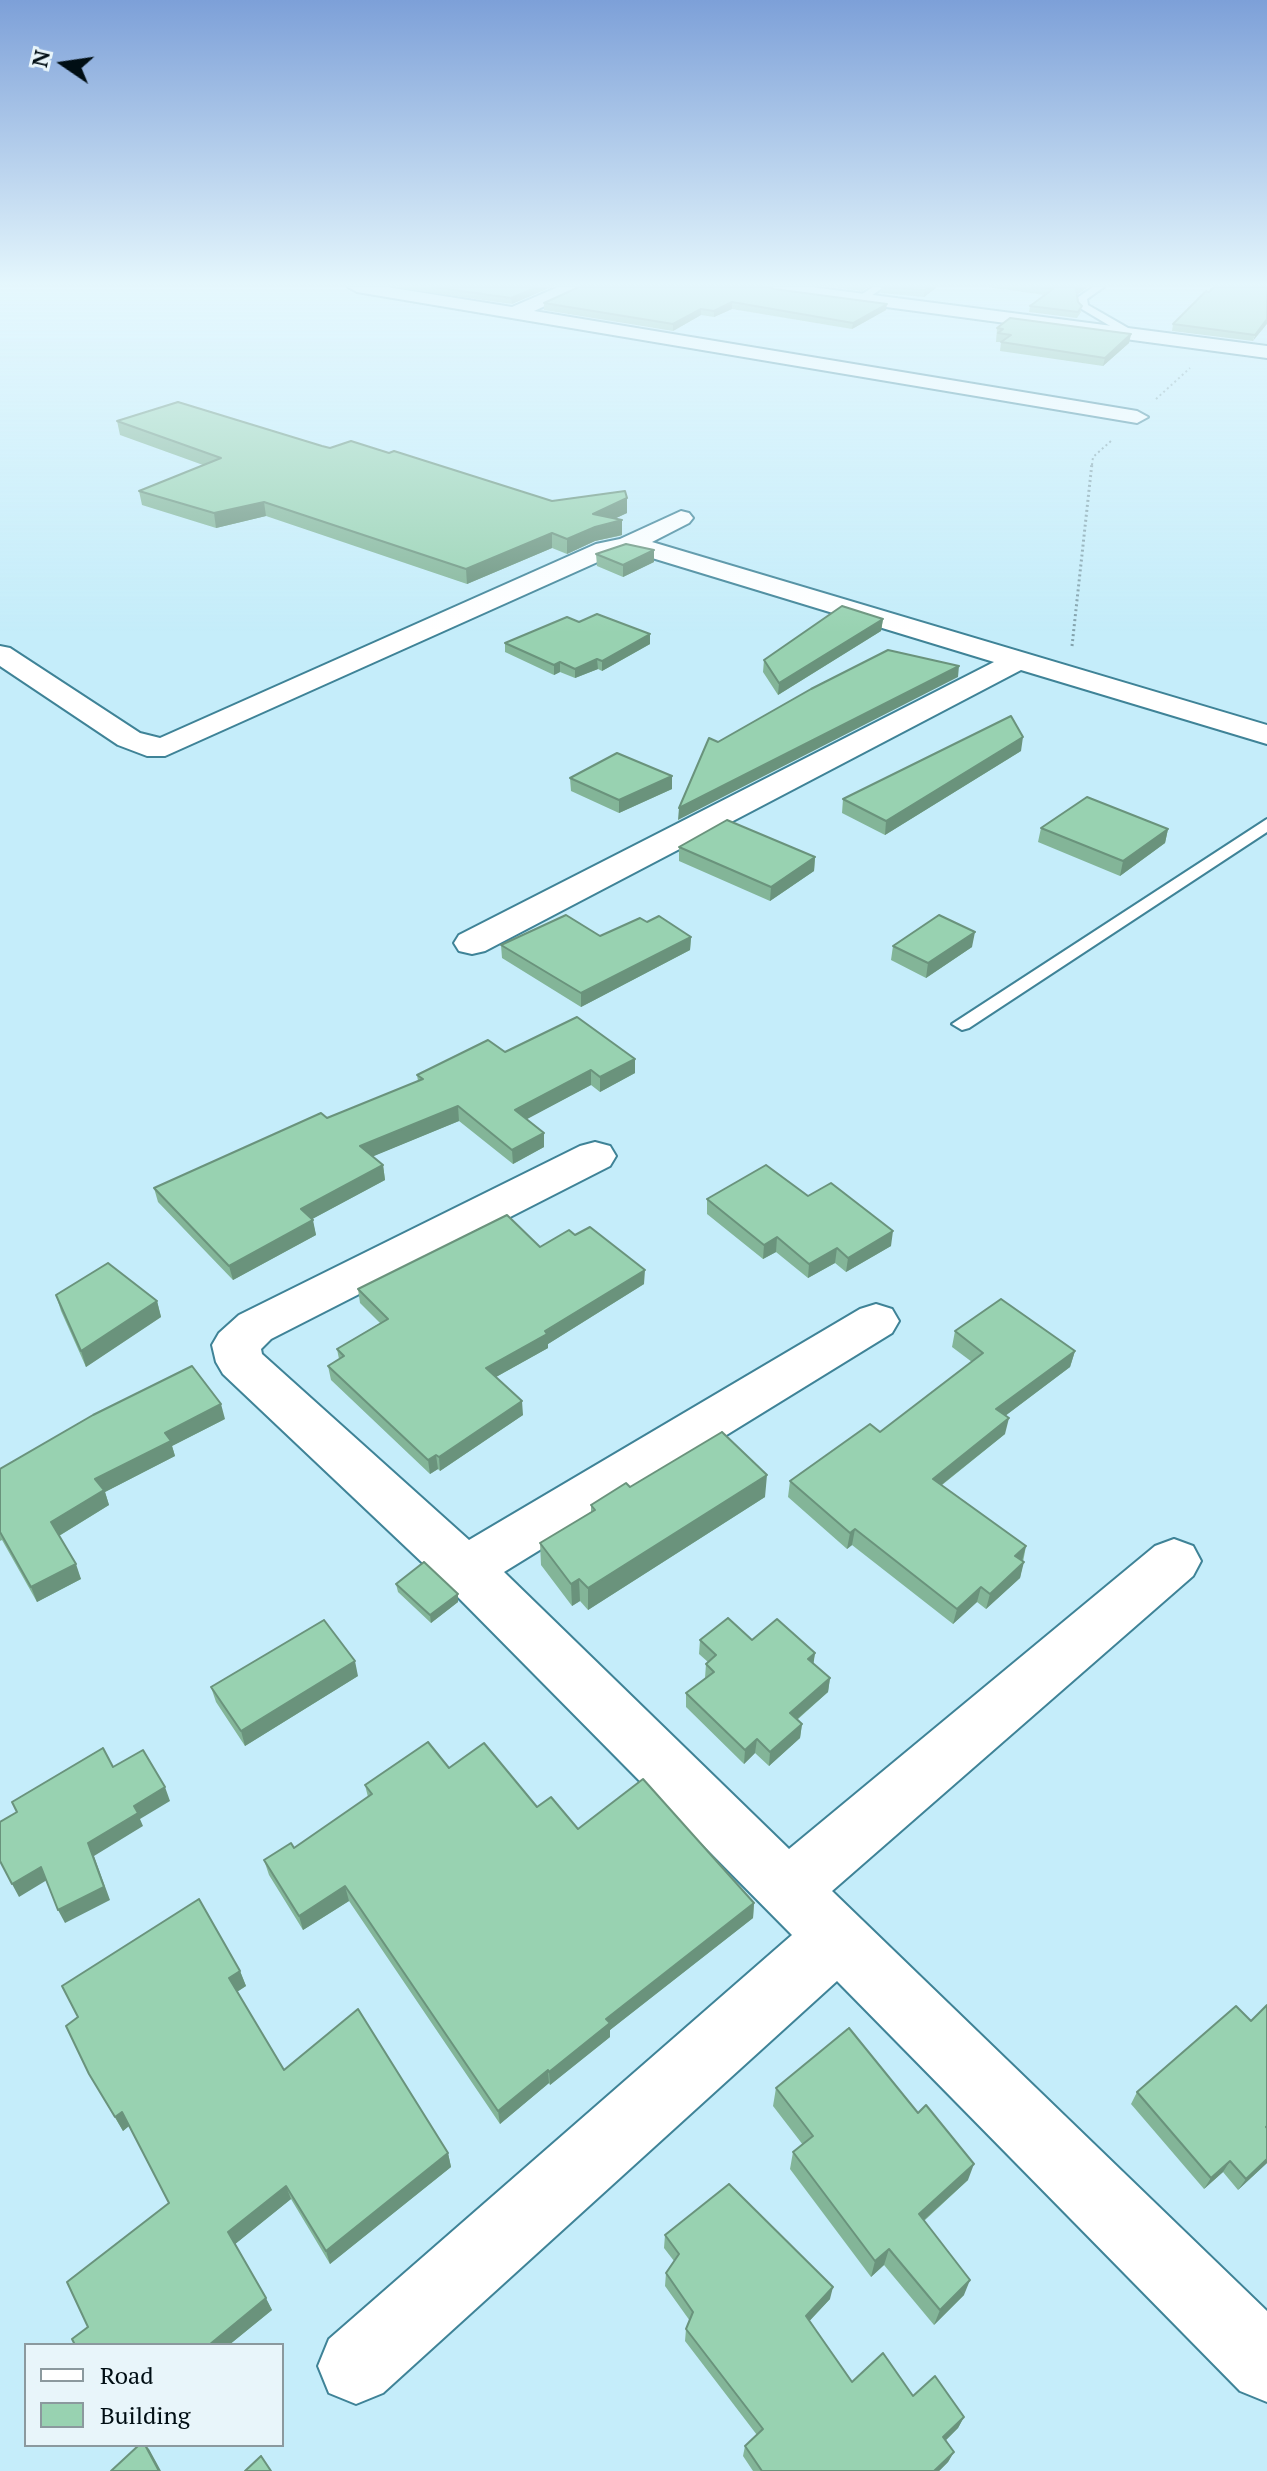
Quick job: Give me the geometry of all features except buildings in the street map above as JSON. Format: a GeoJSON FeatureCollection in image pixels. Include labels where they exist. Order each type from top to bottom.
{"type":"FeatureCollection","features":[{"type":"Feature","properties":{"kind":"street"},"geometry":{"type":"LineString","coordinates":[[1049,402],[1137,417]]}},
{"type":"Feature","properties":{"kind":"street"},"geometry":{"type":"LineString","coordinates":[[626,546],[681,518]]}},
{"type":"Feature","properties":{"kind":"street"},"geometry":{"type":"LineString","coordinates":[[0,654],[129,739],[147,747],[165,747],[605,549],[626,546],[641,547],[1267,735]]}},
{"type":"Feature","properties":{"kind":"street"},"geometry":{"type":"LineString","coordinates":[[472,943],[1017,661]]}},
{"type":"Feature","properties":{"kind":"street"},"geometry":{"type":"LineString","coordinates":[[595,1156],[255,1327],[236,1345],[240,1362],[465,1569],[1265,2357]]}},
{"type":"Feature","properties":{"kind":"street"},"geometry":{"type":"LineString","coordinates":[[465,1569],[876,1321]]}},
{"type":"Feature","properties":{"kind":"street"},"geometry":{"type":"LineString","coordinates":[[789,1888],[1174,1561]]}},
{"type":"Feature","properties":{"kind":"street"},"geometry":{"type":"LineString","coordinates":[[356,2366],[838,1937]]}},
{"type":"Feature","properties":{"kind":"lane"},"geometry":{"type":"LineString","coordinates":[[962,1024],[1267,824]]}},
{"type":"Feature","properties":{"kind":"path"},"geometry":{"type":"LineString","coordinates":[[1069,675],[1093,457],[1153,402]]}}]}
